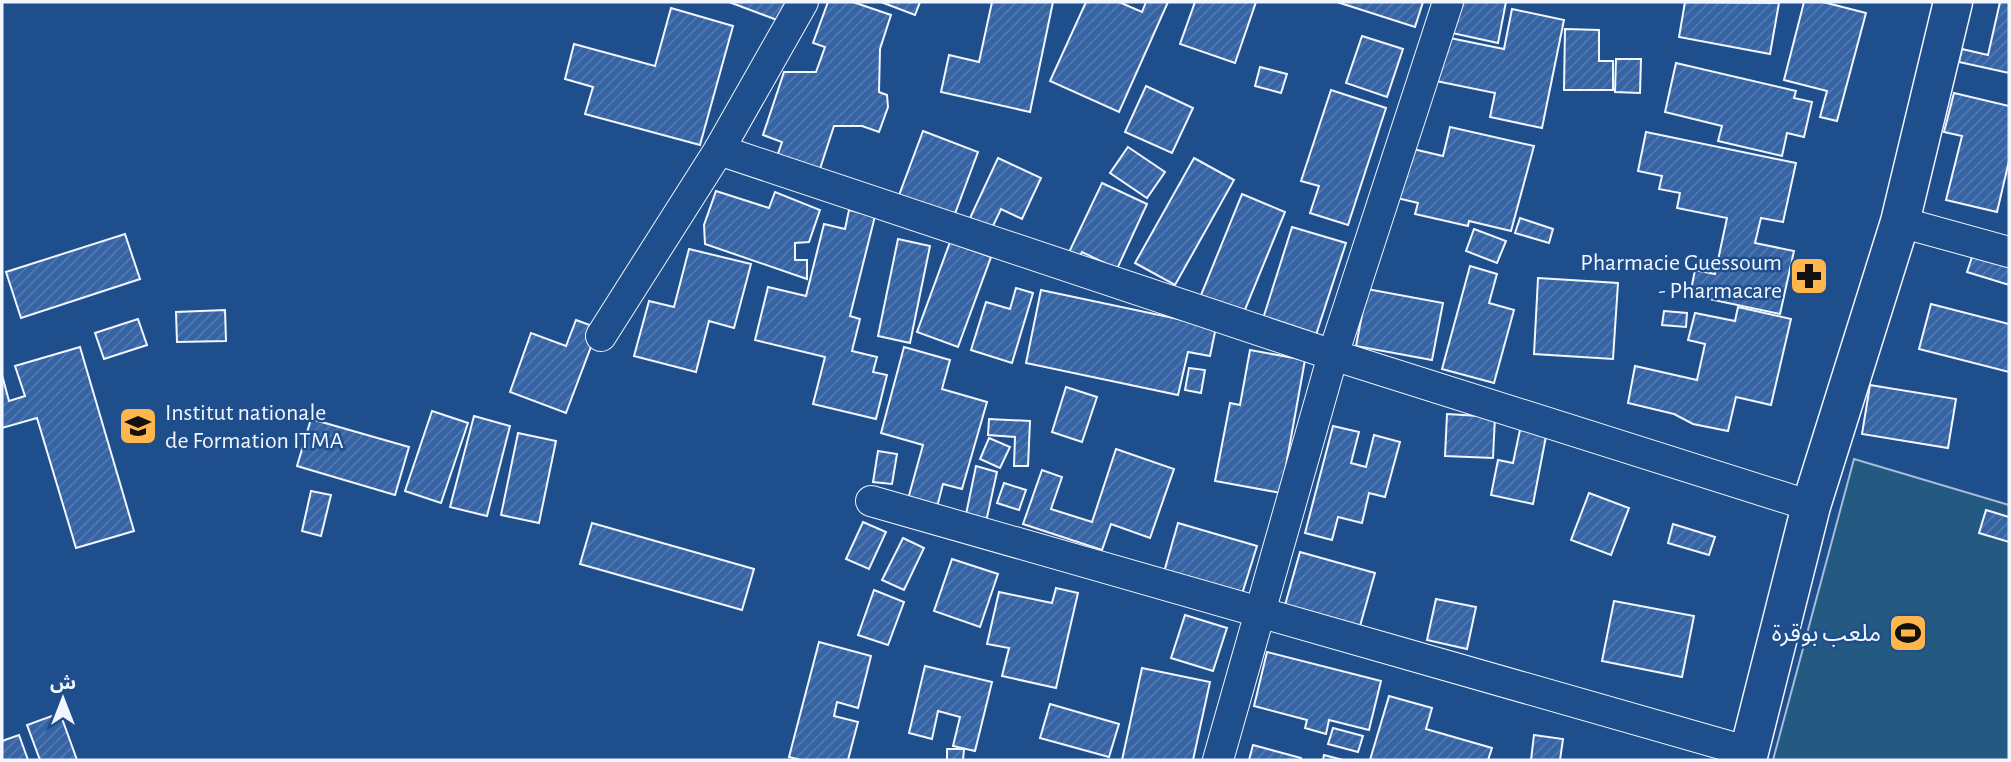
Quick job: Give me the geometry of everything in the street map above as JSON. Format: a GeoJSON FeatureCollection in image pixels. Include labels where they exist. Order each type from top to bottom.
{"type":"FeatureCollection","features":[{"type":"Feature","properties":{"kind":"main road"},"geometry":{"type":"LineString","coordinates":[[1748,756],[1811,506],[1900,222],[1953,2]]}},
{"type":"Feature","properties":{"kind":"street"},"geometry":{"type":"LineString","coordinates":[[601,337],[719,150],[803,2]]}},
{"type":"Feature","properties":{"kind":"street"},"geometry":{"type":"LineString","coordinates":[[1218,760],[1332,355],[1448,2]]}},
{"type":"Feature","properties":{"kind":"street"},"geometry":{"type":"LineString","coordinates":[[719,150],[1332,355],[1811,506]]}},
{"type":"Feature","properties":{"kind":"street"},"geometry":{"type":"LineString","coordinates":[[1900,222],[2009,252]]}},
{"type":"Feature","properties":{"kind":"street"},"geometry":{"type":"LineString","coordinates":[[871,500],[1748,756]]}},
{"type":"Feature","properties":{"kind":"shaded area","name":"ملعب بوقرة"},"geometry":{"type":"Polygon","coordinates":[[[1854,459],[2009,505],[2009,760],[1773,760],[1854,459]]]}},
{"type":"Feature","properties":{"kind":"building"},"geometry":{"type":"Polygon","coordinates":[[[729,2],[793,2],[785,23],[729,2]]]}},
{"type":"Feature","properties":{"kind":"building"},"geometry":{"type":"Polygon","coordinates":[[[828,2],[853,2],[891,15],[880,49],[879,92],[887,95],[888,107],[879,132],[862,126],[834,126],[817,178],[774,165],[782,142],[763,135],[784,72],[816,72],[825,47],[813,43],[828,2]]]}},
{"type":"Feature","properties":{"kind":"building"},"geometry":{"type":"Polygon","coordinates":[[[881,2],[920,2],[915,15],[881,2]]]}},
{"type":"Feature","properties":{"kind":"building"},"geometry":{"type":"Polygon","coordinates":[[[992,2],[1053,2],[1030,112],[941,92],[949,55],[979,62],[992,2]]]}},
{"type":"Feature","properties":{"kind":"building"},"geometry":{"type":"Polygon","coordinates":[[[1086,2],[1119,2],[1142,12],[1146,2],[1168,2],[1119,112],[1050,81],[1086,2]]]}},
{"type":"Feature","properties":{"kind":"building"},"geometry":{"type":"Polygon","coordinates":[[[1195,2],[1256,2],[1235,63],[1180,44],[1195,2]]]}},
{"type":"Feature","properties":{"kind":"building"},"geometry":{"type":"Polygon","coordinates":[[[1337,2],[1423,2],[1415,27],[1337,2]]]}},
{"type":"Feature","properties":{"kind":"building"},"geometry":{"type":"Polygon","coordinates":[[[1459,2],[1506,2],[1498,43],[1452,33],[1459,2]]]}},
{"type":"Feature","properties":{"kind":"building"},"geometry":{"type":"Polygon","coordinates":[[[1685,2],[1779,3],[1770,54],[1679,37],[1685,2]]]}},
{"type":"Feature","properties":{"kind":"building"},"geometry":{"type":"Polygon","coordinates":[[[1804,2],[1823,2],[1866,13],[1837,121],[1820,117],[1827,91],[1784,80],[1804,2]]]}},
{"type":"Feature","properties":{"kind":"building"},"geometry":{"type":"Polygon","coordinates":[[[2000,2],[2009,2],[2009,73],[1959,62],[1962,49],[1988,55],[2000,2]]]}},
{"type":"Feature","properties":{"kind":"building"},"geometry":{"type":"Polygon","coordinates":[[[671,8],[733,26],[700,145],[585,114],[593,87],[565,79],[574,44],[655,66],[671,8]]]}},
{"type":"Feature","properties":{"kind":"building"},"geometry":{"type":"Polygon","coordinates":[[[1512,9],[1564,20],[1542,128],[1490,117],[1495,93],[1431,80],[1440,36],[1504,49],[1512,9]]]}},
{"type":"Feature","properties":{"kind":"building"},"geometry":{"type":"Polygon","coordinates":[[[1565,29],[1599,30],[1599,61],[1613,61],[1613,90],[1564,90],[1565,29]]]}},
{"type":"Feature","properties":{"kind":"building"},"geometry":{"type":"Polygon","coordinates":[[[1362,36],[1403,49],[1387,97],[1346,83],[1362,36]]]}},
{"type":"Feature","properties":{"kind":"building"},"geometry":{"type":"Polygon","coordinates":[[[1616,59],[1641,59],[1640,93],[1615,92],[1616,59]]]}},
{"type":"Feature","properties":{"kind":"building"},"geometry":{"type":"Polygon","coordinates":[[[1676,63],[1796,91],[1794,98],[1812,102],[1804,137],[1787,133],[1782,156],[1718,141],[1722,126],[1665,112],[1676,63]]]}},
{"type":"Feature","properties":{"kind":"building"},"geometry":{"type":"Polygon","coordinates":[[[1260,67],[1287,74],[1281,93],[1255,86],[1260,67]]]}},
{"type":"Feature","properties":{"kind":"building"},"geometry":{"type":"Polygon","coordinates":[[[1146,86],[1193,108],[1172,153],[1125,132],[1146,86]]]}},
{"type":"Feature","properties":{"kind":"building"},"geometry":{"type":"Polygon","coordinates":[[[1331,90],[1386,108],[1348,225],[1310,213],[1319,186],[1301,181],[1331,90]]]}},
{"type":"Feature","properties":{"kind":"building"},"geometry":{"type":"Polygon","coordinates":[[[1954,93],[2009,106],[2009,161],[1997,212],[1946,200],[1962,136],[1944,132],[1954,93]]]}},
{"type":"Feature","properties":{"kind":"building"},"geometry":{"type":"Polygon","coordinates":[[[1450,127],[1534,146],[1511,231],[1469,221],[1468,226],[1415,214],[1418,203],[1393,197],[1413,149],[1443,156],[1450,127]]]}},
{"type":"Feature","properties":{"kind":"building"},"geometry":{"type":"Polygon","coordinates":[[[923,131],[978,152],[953,219],[898,198],[923,131]]]}},
{"type":"Feature","properties":{"kind":"building"},"geometry":{"type":"Polygon","coordinates":[[[1646,132],[1796,163],[1783,222],[1761,218],[1755,243],[1794,251],[1780,314],[1690,295],[1695,270],[1715,274],[1727,218],[1677,208],[1680,193],[1659,189],[1662,176],[1638,171],[1646,132]]]}},
{"type":"Feature","properties":{"kind":"building"},"geometry":{"type":"Polygon","coordinates":[[[1128,147],[1165,172],[1147,198],[1110,173],[1128,147]]]}},
{"type":"Feature","properties":{"kind":"building"},"geometry":{"type":"Polygon","coordinates":[[[998,158],[1041,178],[1022,219],[1001,209],[992,228],[970,218],[998,158]]]}},
{"type":"Feature","properties":{"kind":"building"},"geometry":{"type":"Polygon","coordinates":[[[1194,158],[1234,180],[1175,285],[1135,263],[1194,158]]]}},
{"type":"Feature","properties":{"kind":"building"},"geometry":{"type":"Polygon","coordinates":[[[1102,183],[1147,204],[1117,269],[1082,252],[1072,272],[1062,267],[1102,183]]]}},
{"type":"Feature","properties":{"kind":"building"},"geometry":{"type":"Polygon","coordinates":[[[716,191],[769,208],[775,192],[820,210],[809,242],[795,243],[795,260],[807,260],[807,279],[705,244],[704,225],[716,191]]]}},
{"type":"Feature","properties":{"kind":"building"},"geometry":{"type":"Polygon","coordinates":[[[1242,194],[1285,212],[1242,317],[1199,300],[1242,194]]]}},
{"type":"Feature","properties":{"kind":"building"},"geometry":{"type":"Polygon","coordinates":[[[849,210],[875,216],[850,316],[860,319],[852,351],[877,357],[873,372],[887,375],[876,419],[813,404],[825,357],[755,340],[768,287],[806,296],[824,224],[845,229],[849,210]]]}},
{"type":"Feature","properties":{"kind":"building"},"geometry":{"type":"Polygon","coordinates":[[[1520,218],[1553,229],[1549,243],[1515,233],[1520,218]]]}},
{"type":"Feature","properties":{"kind":"building"},"geometry":{"type":"Polygon","coordinates":[[[1292,227],[1346,243],[1314,341],[1261,325],[1292,227]]]}},
{"type":"Feature","properties":{"kind":"building"},"geometry":{"type":"Polygon","coordinates":[[[1474,229],[1506,241],[1497,263],[1466,251],[1474,229]]]}},
{"type":"Feature","properties":{"kind":"building"},"geometry":{"type":"Polygon","coordinates":[[[125,234],[140,279],[21,318],[6,272],[125,234]]]}},
{"type":"Feature","properties":{"kind":"building"},"geometry":{"type":"Polygon","coordinates":[[[898,239],[930,246],[910,343],[878,336],[898,239]]]}},
{"type":"Feature","properties":{"kind":"building"},"geometry":{"type":"Polygon","coordinates":[[[950,242],[991,257],[958,347],[917,332],[950,242]]]}},
{"type":"Feature","properties":{"kind":"building"},"geometry":{"type":"Polygon","coordinates":[[[689,249],[751,264],[734,328],[709,321],[696,372],[634,356],[649,301],[674,307],[689,249]]]}},
{"type":"Feature","properties":{"kind":"building"},"geometry":{"type":"Polygon","coordinates":[[[1974,251],[2009,262],[2009,285],[1967,272],[1974,251]]]}},
{"type":"Feature","properties":{"kind":"building"},"geometry":{"type":"Polygon","coordinates":[[[1470,266],[1497,274],[1489,303],[1514,310],[1494,383],[1442,369],[1470,266]]]}},
{"type":"Feature","properties":{"kind":"building"},"geometry":{"type":"Polygon","coordinates":[[[1538,278],[1618,283],[1613,359],[1534,354],[1538,278]]]}},
{"type":"Feature","properties":{"kind":"building"},"geometry":{"type":"Polygon","coordinates":[[[1016,288],[1033,293],[1012,363],[971,350],[986,302],[1010,309],[1016,288]]]}},
{"type":"Feature","properties":{"kind":"building"},"geometry":{"type":"Polygon","coordinates":[[[1367,289],[1443,303],[1432,360],[1356,346],[1367,289]]]}},
{"type":"Feature","properties":{"kind":"building"},"geometry":{"type":"Polygon","coordinates":[[[1041,290],[1216,327],[1210,356],[1188,352],[1178,395],[1026,363],[1041,290]]]}},
{"type":"Feature","properties":{"kind":"building"},"geometry":{"type":"Polygon","coordinates":[[[1931,304],[2009,324],[2009,372],[1919,349],[1931,304]]]}},
{"type":"Feature","properties":{"kind":"building"},"geometry":{"type":"Polygon","coordinates":[[[1738,307],[1791,319],[1771,405],[1736,397],[1728,431],[1693,424],[1674,414],[1628,403],[1635,366],[1697,380],[1705,344],[1688,340],[1695,313],[1735,321],[1738,307]]]}},
{"type":"Feature","properties":{"kind":"building"},"geometry":{"type":"Polygon","coordinates":[[[225,310],[226,341],[177,342],[176,312],[225,310]]]}},
{"type":"Feature","properties":{"kind":"building"},"geometry":{"type":"Polygon","coordinates":[[[1664,311],[1687,313],[1686,327],[1662,325],[1664,311]]]}},
{"type":"Feature","properties":{"kind":"building"},"geometry":{"type":"Polygon","coordinates":[[[138,319],[147,345],[104,359],[95,333],[138,319]]]}},
{"type":"Feature","properties":{"kind":"building"},"geometry":{"type":"Polygon","coordinates":[[[576,320],[598,328],[566,413],[510,392],[531,333],[566,346],[576,320]]]}},
{"type":"Feature","properties":{"kind":"building"},"geometry":{"type":"Polygon","coordinates":[[[80,347],[134,531],[76,548],[37,418],[2,428],[2,375],[9,401],[25,396],[15,366],[80,347]]]}},
{"type":"Feature","properties":{"kind":"building"},"geometry":{"type":"Polygon","coordinates":[[[904,347],[950,360],[942,389],[987,402],[962,489],[943,484],[937,507],[908,499],[923,445],[881,433],[904,347]]]}},
{"type":"Feature","properties":{"kind":"building"},"geometry":{"type":"Polygon","coordinates":[[[1250,350],[1305,360],[1281,493],[1215,481],[1230,403],[1240,405],[1250,350]]]}},
{"type":"Feature","properties":{"kind":"building"},"geometry":{"type":"Polygon","coordinates":[[[1189,368],[1205,370],[1201,393],[1185,390],[1189,368]]]}},
{"type":"Feature","properties":{"kind":"building"},"geometry":{"type":"Polygon","coordinates":[[[1870,385],[1956,399],[1948,448],[1862,434],[1870,385]]]}},
{"type":"Feature","properties":{"kind":"building"},"geometry":{"type":"Polygon","coordinates":[[[1066,387],[1097,397],[1082,442],[1052,432],[1066,387]]]}},
{"type":"Feature","properties":{"kind":"building"},"geometry":{"type":"Polygon","coordinates":[[[432,411],[468,423],[441,503],[405,491],[432,411]]]}},
{"type":"Feature","properties":{"kind":"building"},"geometry":{"type":"Polygon","coordinates":[[[1447,414],[1495,417],[1493,458],[1445,456],[1447,414]]]}},
{"type":"Feature","properties":{"kind":"building"},"geometry":{"type":"Polygon","coordinates":[[[474,416],[510,426],[487,516],[450,507],[474,416]]]}},
{"type":"Feature","properties":{"kind":"building"},"geometry":{"type":"Polygon","coordinates":[[[311,419],[409,447],[395,495],[297,466],[311,419]]]}},
{"type":"Feature","properties":{"kind":"building"},"geometry":{"type":"Polygon","coordinates":[[[989,419],[1030,421],[1028,466],[1014,466],[1015,437],[988,435],[989,419]]]}},
{"type":"Feature","properties":{"kind":"building"},"geometry":{"type":"Polygon","coordinates":[[[1521,425],[1547,431],[1533,504],[1491,495],[1498,460],[1513,463],[1521,425]]]}},
{"type":"Feature","properties":{"kind":"building"},"geometry":{"type":"Polygon","coordinates":[[[1333,426],[1359,432],[1351,463],[1366,467],[1374,435],[1400,442],[1385,497],[1369,493],[1362,523],[1338,517],[1332,540],[1305,533],[1333,426]]]}},
{"type":"Feature","properties":{"kind":"building"},"geometry":{"type":"Polygon","coordinates":[[[518,433],[556,441],[539,523],[501,515],[518,433]]]}},
{"type":"Feature","properties":{"kind":"building"},"geometry":{"type":"Polygon","coordinates":[[[989,438],[1010,447],[1000,468],[980,459],[989,438]]]}},
{"type":"Feature","properties":{"kind":"building"},"geometry":{"type":"Polygon","coordinates":[[[1116,449],[1174,469],[1150,538],[1111,524],[1102,550],[1023,524],[1042,470],[1062,477],[1051,509],[1092,522],[1116,449]]]}},
{"type":"Feature","properties":{"kind":"building"},"geometry":{"type":"Polygon","coordinates":[[[878,451],[897,454],[892,484],[873,482],[878,451]]]}},
{"type":"Feature","properties":{"kind":"building"},"geometry":{"type":"Polygon","coordinates":[[[976,466],[997,472],[984,531],[964,524],[976,466]]]}},
{"type":"Feature","properties":{"kind":"building"},"geometry":{"type":"Polygon","coordinates":[[[1004,483],[1026,490],[1019,510],[997,503],[1004,483]]]}},
{"type":"Feature","properties":{"kind":"building"},"geometry":{"type":"Polygon","coordinates":[[[311,491],[331,495],[321,536],[302,531],[311,491]]]}},
{"type":"Feature","properties":{"kind":"building"},"geometry":{"type":"Polygon","coordinates":[[[1589,493],[1629,508],[1611,555],[1571,540],[1589,493]]]}},
{"type":"Feature","properties":{"kind":"building"},"geometry":{"type":"Polygon","coordinates":[[[1986,510],[2009,517],[2009,542],[1979,533],[1986,510]]]}},
{"type":"Feature","properties":{"kind":"building"},"geometry":{"type":"Polygon","coordinates":[[[863,522],[886,532],[869,569],[846,559],[863,522]]]}},
{"type":"Feature","properties":{"kind":"building"},"geometry":{"type":"Polygon","coordinates":[[[592,523],[754,569],[742,610],[580,564],[592,523]]]}},
{"type":"Feature","properties":{"kind":"building"},"geometry":{"type":"Polygon","coordinates":[[[1178,523],[1257,546],[1242,594],[1164,572],[1178,523]]]}},
{"type":"Feature","properties":{"kind":"building"},"geometry":{"type":"Polygon","coordinates":[[[1673,524],[1715,537],[1709,555],[1668,543],[1673,524]]]}},
{"type":"Feature","properties":{"kind":"building"},"geometry":{"type":"Polygon","coordinates":[[[903,538],[924,548],[904,590],[882,580],[903,538]]]}},
{"type":"Feature","properties":{"kind":"building"},"geometry":{"type":"Polygon","coordinates":[[[1300,552],[1375,573],[1358,633],[1283,612],[1300,552]]]}},
{"type":"Feature","properties":{"kind":"building"},"geometry":{"type":"Polygon","coordinates":[[[952,559],[998,574],[980,627],[934,611],[952,559]]]}},
{"type":"Feature","properties":{"kind":"building"},"geometry":{"type":"Polygon","coordinates":[[[1056,588],[1078,593],[1056,688],[1002,676],[1009,648],[987,644],[999,592],[1052,603],[1056,588]]]}},
{"type":"Feature","properties":{"kind":"building"},"geometry":{"type":"Polygon","coordinates":[[[874,590],[904,602],[888,645],[858,635],[874,590]]]}},
{"type":"Feature","properties":{"kind":"building"},"geometry":{"type":"Polygon","coordinates":[[[1436,599],[1476,607],[1467,649],[1427,640],[1436,599]]]}},
{"type":"Feature","properties":{"kind":"building"},"geometry":{"type":"Polygon","coordinates":[[[1614,601],[1694,616],[1682,677],[1602,661],[1614,601]]]}},
{"type":"Feature","properties":{"kind":"building"},"geometry":{"type":"Polygon","coordinates":[[[1185,615],[1227,628],[1213,671],[1171,658],[1185,615]]]}},
{"type":"Feature","properties":{"kind":"building"},"geometry":{"type":"Polygon","coordinates":[[[819,642],[871,656],[858,708],[837,702],[834,716],[858,722],[848,760],[801,760],[789,757],[819,642]]]}},
{"type":"Feature","properties":{"kind":"building"},"geometry":{"type":"Polygon","coordinates":[[[1267,652],[1381,681],[1369,730],[1329,720],[1326,734],[1305,728],[1307,720],[1254,706],[1267,652]]]}},
{"type":"Feature","properties":{"kind":"building"},"geometry":{"type":"Polygon","coordinates":[[[925,666],[992,682],[975,751],[953,746],[960,717],[938,711],[932,739],[909,733],[925,666]]]}},
{"type":"Feature","properties":{"kind":"building"},"geometry":{"type":"Polygon","coordinates":[[[1142,668],[1210,682],[1193,760],[1122,760],[1142,668]]]}},
{"type":"Feature","properties":{"kind":"building"},"geometry":{"type":"Polygon","coordinates":[[[1389,696],[1432,708],[1426,729],[1492,748],[1488,760],[1370,760],[1389,696]]]}},
{"type":"Feature","properties":{"kind":"building"},"geometry":{"type":"Polygon","coordinates":[[[1050,704],[1119,724],[1109,757],[1040,738],[1050,704]]]}},
{"type":"Feature","properties":{"kind":"building"},"geometry":{"type":"Polygon","coordinates":[[[60,713],[77,760],[40,760],[27,725],[60,713]]]}},
{"type":"Feature","properties":{"kind":"building"},"geometry":{"type":"Polygon","coordinates":[[[1333,728],[1363,736],[1358,752],[1328,744],[1333,728]]]}},
{"type":"Feature","properties":{"kind":"building"},"geometry":{"type":"Polygon","coordinates":[[[19,735],[28,760],[2,760],[2,741],[19,735]]]}},
{"type":"Feature","properties":{"kind":"building"},"geometry":{"type":"Polygon","coordinates":[[[1534,735],[1563,739],[1560,760],[1531,760],[1534,735]]]}},
{"type":"Feature","properties":{"kind":"building"},"geometry":{"type":"Polygon","coordinates":[[[1253,745],[1301,758],[1301,760],[1249,760],[1253,745]]]}},
{"type":"Feature","properties":{"kind":"building"},"geometry":{"type":"Polygon","coordinates":[[[947,749],[964,749],[963,760],[947,760],[947,749]]]}},
{"type":"Feature","properties":{"kind":"building"},"geometry":{"type":"Polygon","coordinates":[[[1324,755],[1343,760],[1323,760],[1324,755]]]}},
{"type":"Feature","properties":{"kind":"place","name":"Pharmacie Guessoum - Pharmacare"},"geometry":{"type":"Point","coordinates":[1809,276]}},
{"type":"Feature","properties":{"kind":"place","name":"Institut nationale de Formation ITMA"},"geometry":{"type":"Point","coordinates":[138,426]}},
{"type":"Feature","properties":{"kind":"place","name":"ملعب بوقرة"},"geometry":{"type":"Point","coordinates":[1908,633]}}]}
